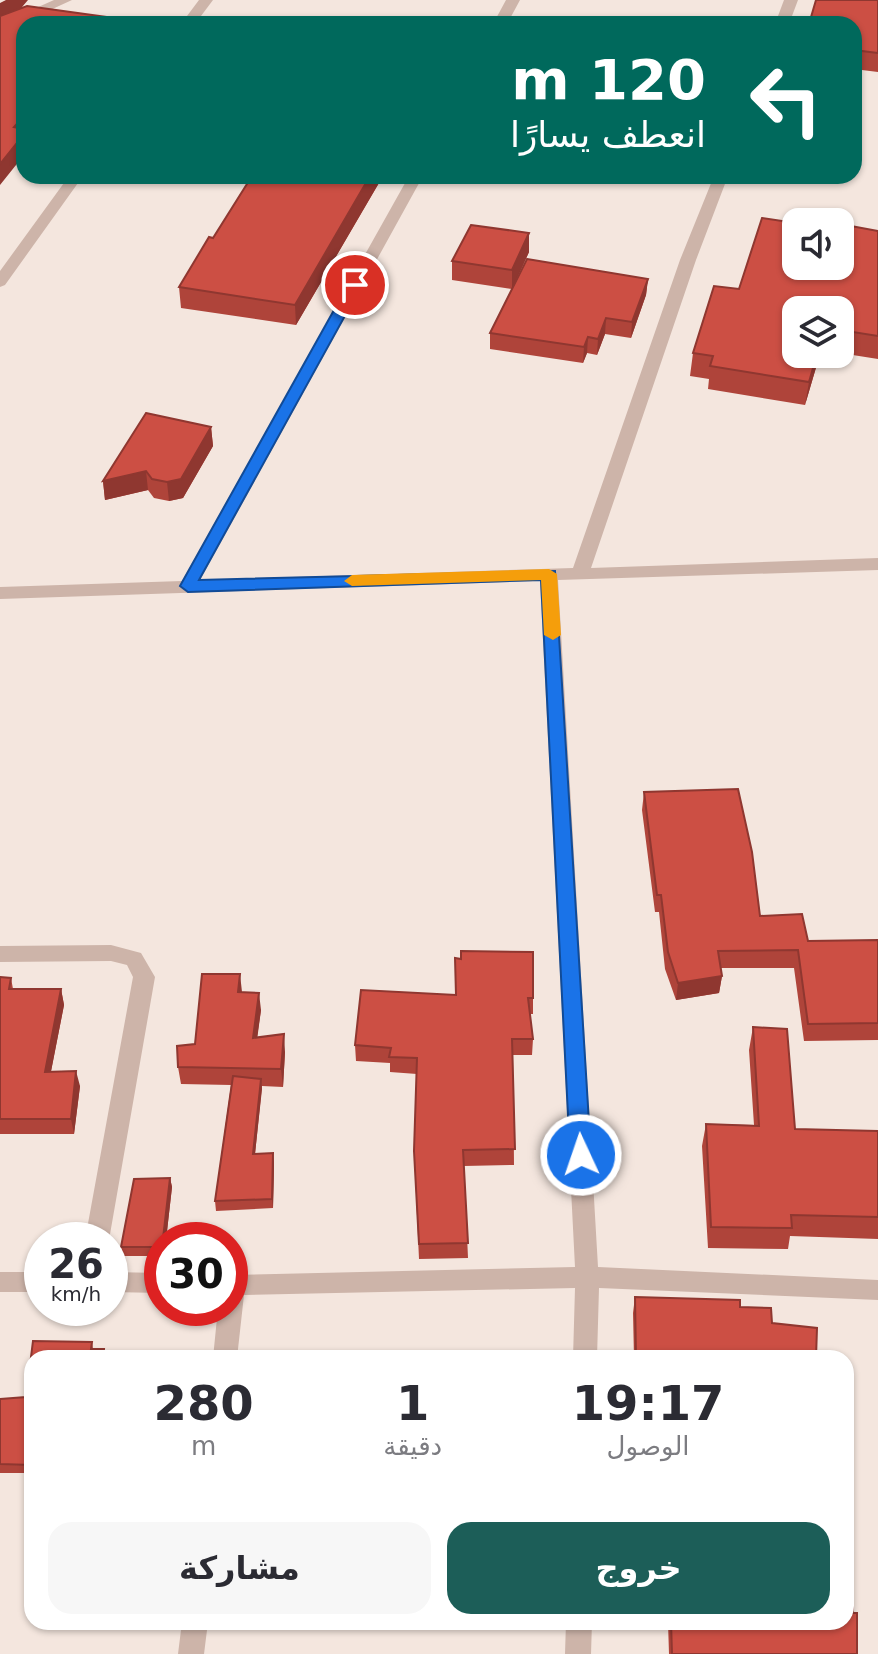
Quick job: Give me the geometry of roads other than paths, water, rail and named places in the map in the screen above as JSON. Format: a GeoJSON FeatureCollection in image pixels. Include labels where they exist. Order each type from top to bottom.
{"type":"FeatureCollection","features":[{"type":"Feature","properties":{"kind":"street"},"geometry":{"type":"LineString","coordinates":[[29,16],[65,0]]}},
{"type":"Feature","properties":{"kind":"street"},"geometry":{"type":"LineString","coordinates":[[0,282],[70,184]]}},
{"type":"Feature","properties":{"kind":"street"},"geometry":{"type":"LineString","coordinates":[[188,586],[412,184]]}},
{"type":"Feature","properties":{"kind":"street"},"geometry":{"type":"LineString","coordinates":[[580,573],[688,260],[718,184]]}},
{"type":"Feature","properties":{"kind":"street"},"geometry":{"type":"LineString","coordinates":[[0,593],[878,564]]}},
{"type":"Feature","properties":{"kind":"street"},"geometry":{"type":"LineString","coordinates":[[549,574],[587,1277],[585,1350]]}},
{"type":"Feature","properties":{"kind":"street"},"geometry":{"type":"LineString","coordinates":[[0,954],[111,953],[134,959],[144,977],[100,1222]]}},
{"type":"Feature","properties":{"kind":"street"},"geometry":{"type":"LineString","coordinates":[[248,1285],[587,1277],[878,1290]]}},
{"type":"Feature","properties":{"kind":"street"},"geometry":{"type":"LineString","coordinates":[[0,1282],[24,1282]]}},
{"type":"Feature","properties":{"kind":"street"},"geometry":{"type":"LineString","coordinates":[[226,1350],[228,1326]]}},
{"type":"Feature","properties":{"kind":"street"},"geometry":{"type":"LineString","coordinates":[[191,1654],[194,1630]]}},
{"type":"Feature","properties":{"kind":"street"},"geometry":{"type":"LineString","coordinates":[[578,1654],[579,1630]]}}]}
